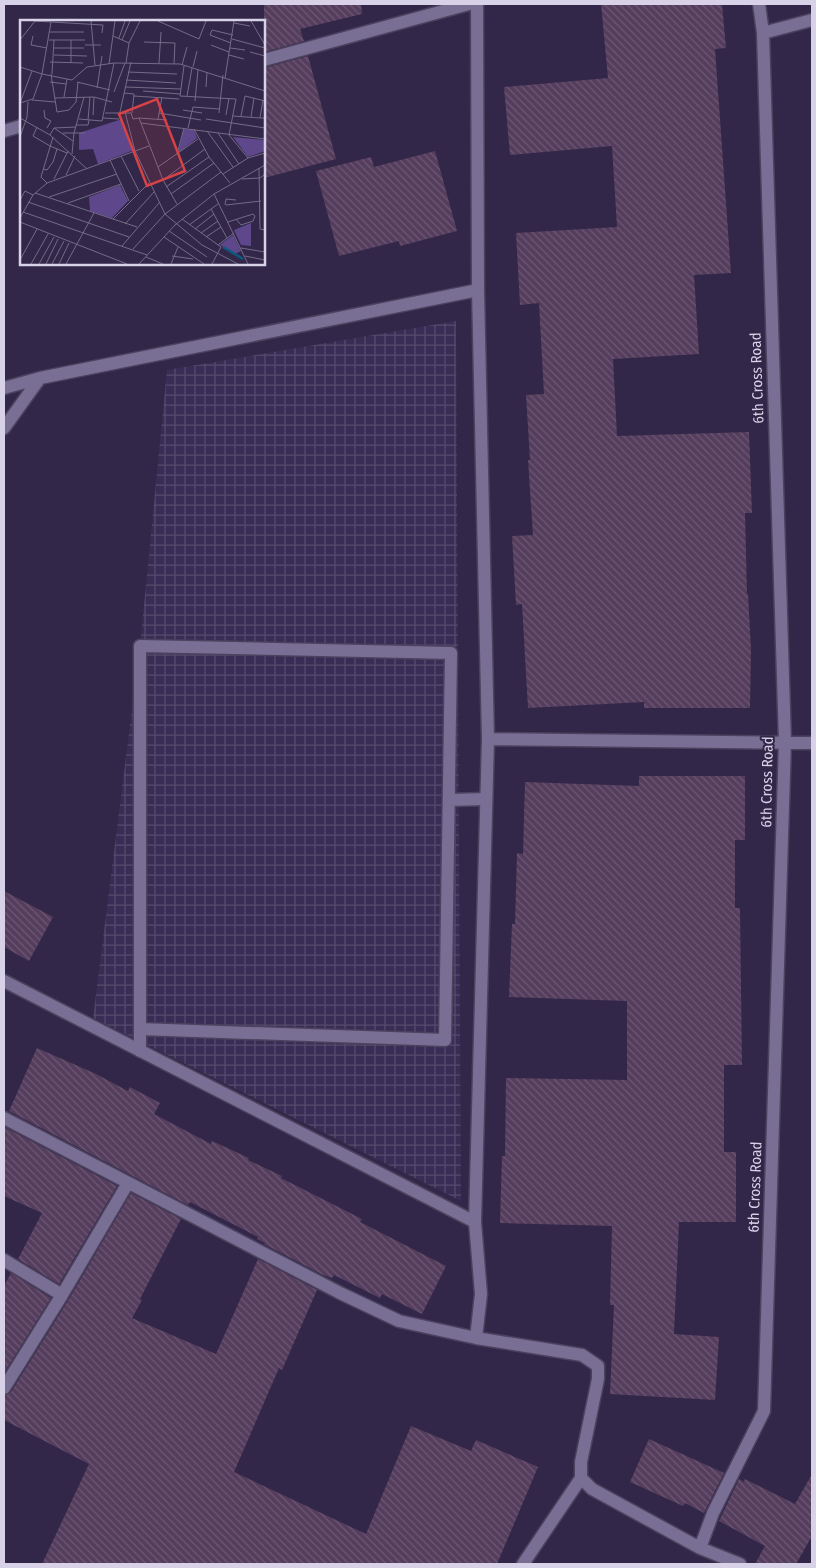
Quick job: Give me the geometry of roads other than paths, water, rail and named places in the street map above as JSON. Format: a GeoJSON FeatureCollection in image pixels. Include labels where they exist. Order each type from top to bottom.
{"type":"FeatureCollection","features":[{"type":"Feature","properties":{"kind":"street"},"geometry":{"type":"LineString","coordinates":[[265,60],[469,4]]}},
{"type":"Feature","properties":{"kind":"street"},"geometry":{"type":"LineString","coordinates":[[476,1338],[480,1294],[475,1222],[488,739],[478,290],[477,4]]}},
{"type":"Feature","properties":{"kind":"street","name":"6th Cross Road"},"geometry":{"type":"LineString","coordinates":[[700,1548],[713,1513],[764,1411],[785,742],[763,33],[759,4]]}},
{"type":"Feature","properties":{"kind":"street"},"geometry":{"type":"LineString","coordinates":[[763,33],[812,20]]}},
{"type":"Feature","properties":{"kind":"street"},"geometry":{"type":"LineString","coordinates":[[4,131],[20,126]]}},
{"type":"Feature","properties":{"kind":"street"},"geometry":{"type":"LineString","coordinates":[[4,388],[40,378],[478,290]]}},
{"type":"Feature","properties":{"kind":"street"},"geometry":{"type":"LineString","coordinates":[[4,428],[40,378]]}},
{"type":"Feature","properties":{"kind":"street"},"geometry":{"type":"LineString","coordinates":[[140,1029],[445,1040],[452,653],[140,646],[140,1029],[140,1051]]}},
{"type":"Feature","properties":{"kind":"street"},"geometry":{"type":"LineString","coordinates":[[488,739],[812,743]]}},
{"type":"Feature","properties":{"kind":"street"},"geometry":{"type":"LineString","coordinates":[[449,800],[486,799]]}},
{"type":"Feature","properties":{"kind":"street"},"geometry":{"type":"LineString","coordinates":[[4,982],[475,1222]]}},
{"type":"Feature","properties":{"kind":"street"},"geometry":{"type":"LineString","coordinates":[[4,1118],[340,1293],[399,1321],[476,1338],[582,1355],[598,1366],[598,1379],[581,1462],[580,1478],[523,1564]]}},
{"type":"Feature","properties":{"kind":"street"},"geometry":{"type":"LineString","coordinates":[[4,1388],[128,1183]]}},
{"type":"Feature","properties":{"kind":"street"},"geometry":{"type":"LineString","coordinates":[[4,1260],[62,1294]]}},
{"type":"Feature","properties":{"kind":"street"},"geometry":{"type":"LineString","coordinates":[[580,1478],[592,1489],[700,1548],[740,1564]]}}]}
